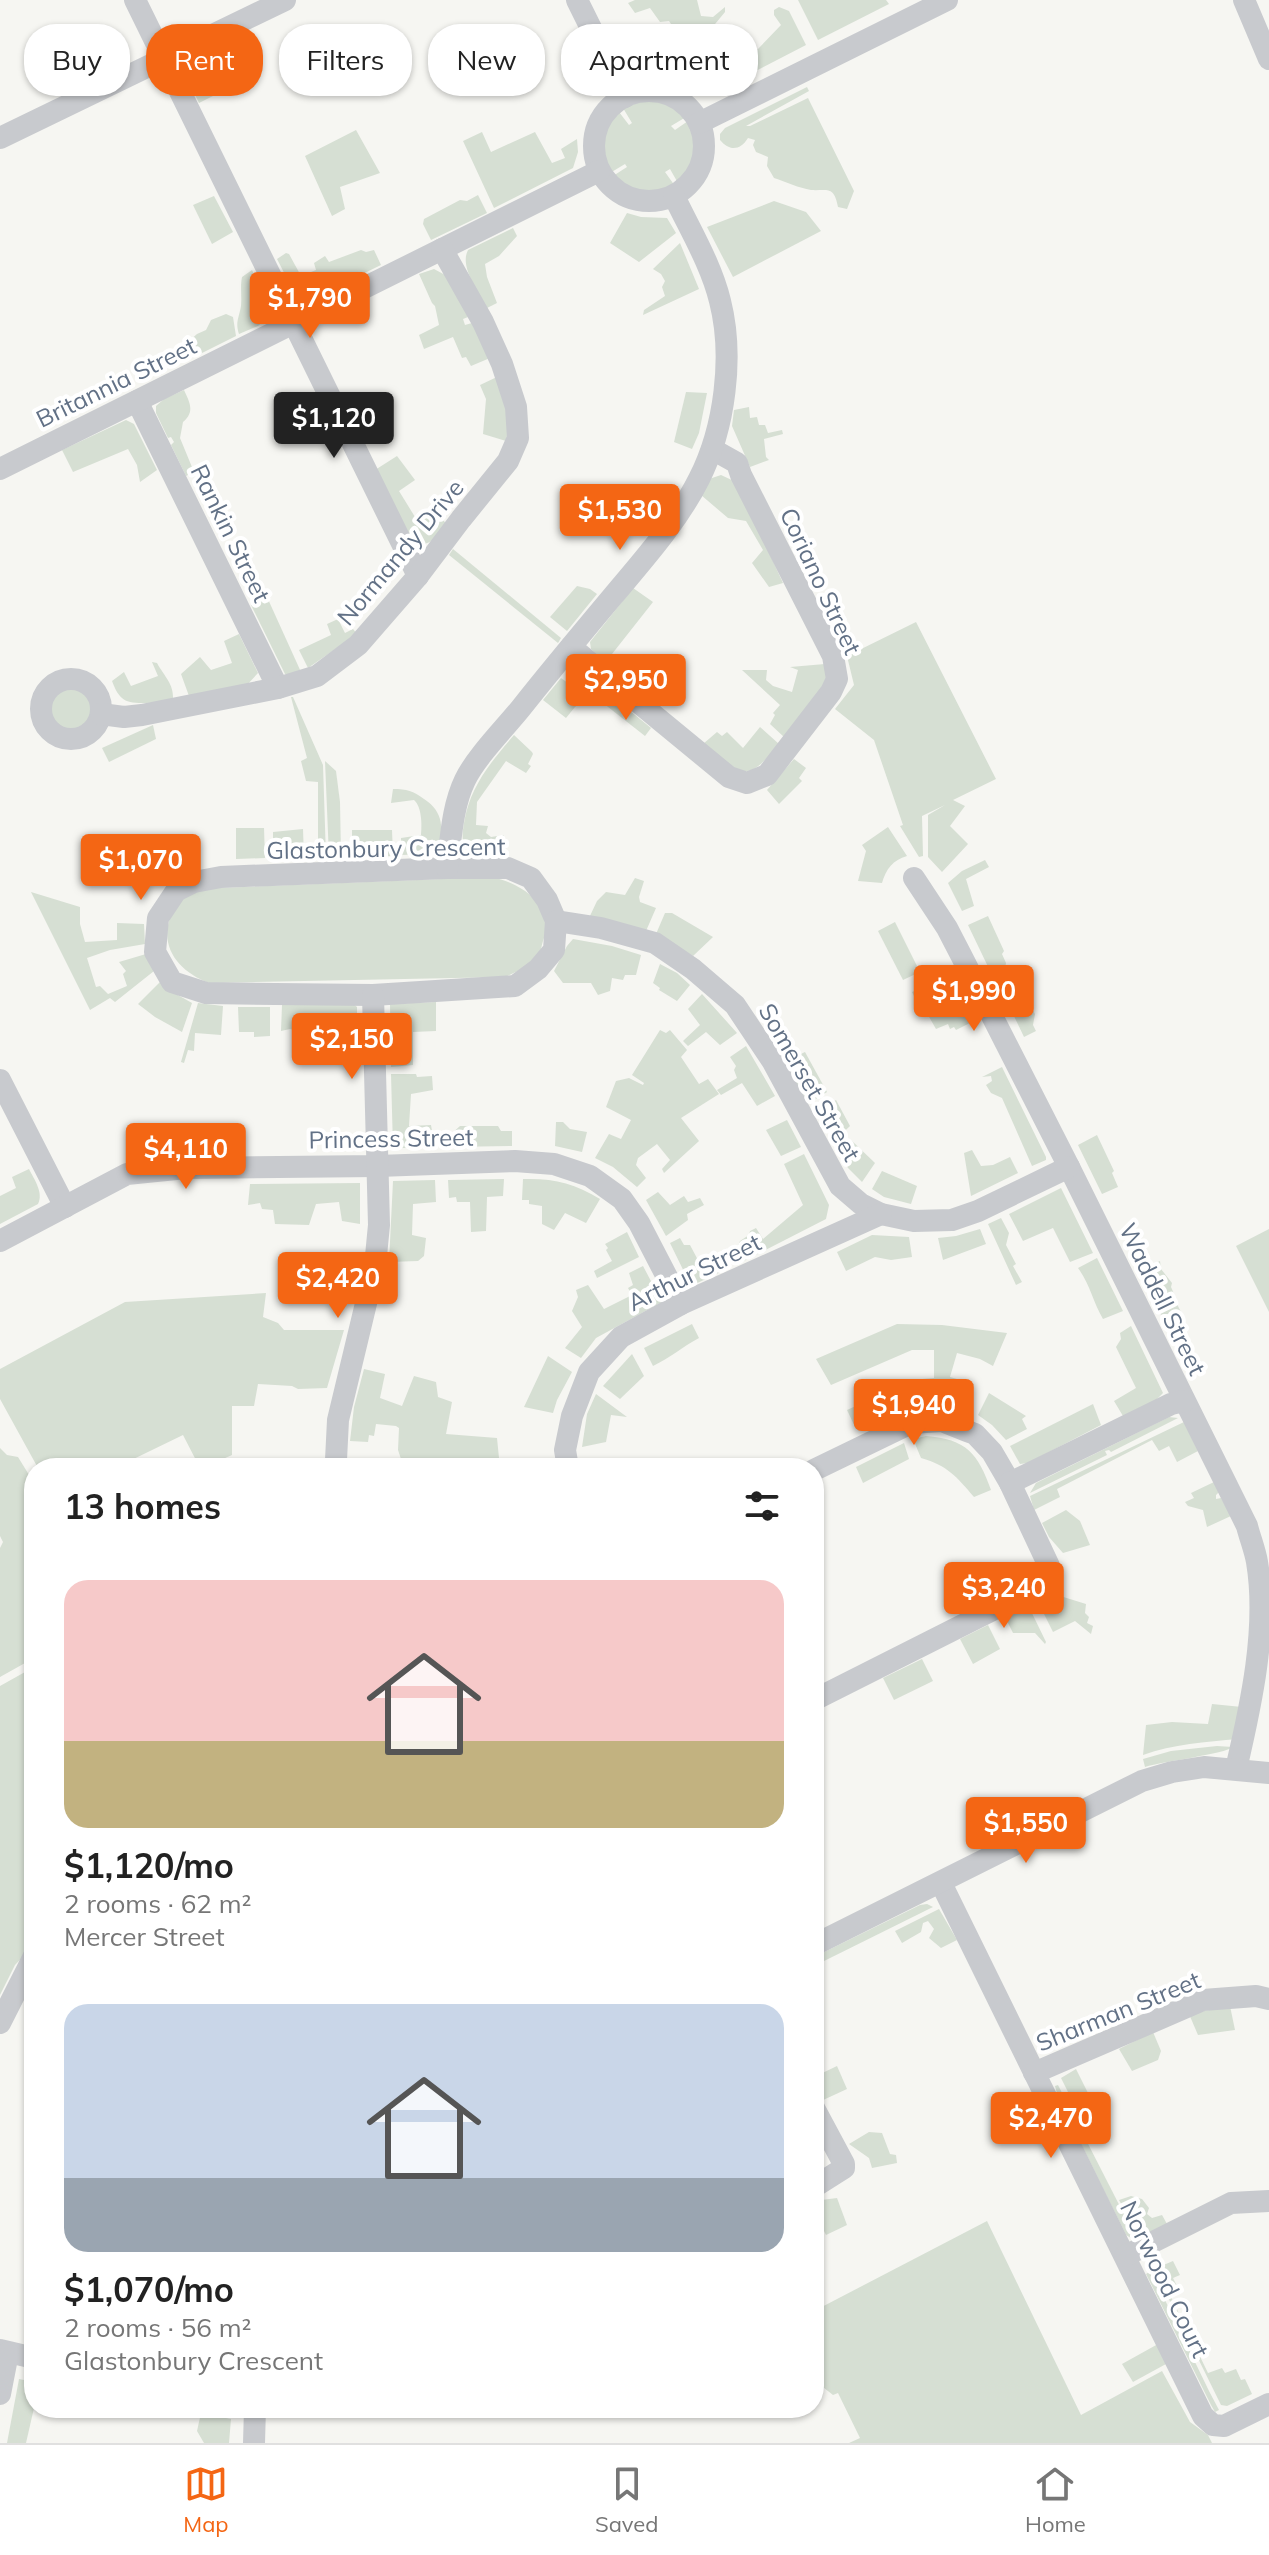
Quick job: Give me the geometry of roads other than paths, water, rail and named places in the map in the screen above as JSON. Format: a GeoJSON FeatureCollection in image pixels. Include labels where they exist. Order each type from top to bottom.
{"type":"FeatureCollection","features":[{"type":"Feature","properties":{"kind":"street"},"geometry":{"type":"LineString","coordinates":[[135,0],[147,24]]}},
{"type":"Feature","properties":{"kind":"street"},"geometry":{"type":"LineString","coordinates":[[236,24],[285,0]]}},
{"type":"Feature","properties":{"kind":"street"},"geometry":{"type":"LineString","coordinates":[[577,0],[625,97]]}},
{"type":"Feature","properties":{"kind":"street"},"geometry":{"type":"LineString","coordinates":[[699,123],[947,0]]}},
{"type":"Feature","properties":{"kind":"street"},"geometry":{"type":"LineString","coordinates":[[1244,0],[1269,59]]}},
{"type":"Feature","properties":{"kind":"street"},"geometry":{"type":"LineString","coordinates":[[0,138],[146,68]]}},
{"type":"Feature","properties":{"kind":"street"},"geometry":{"type":"LineString","coordinates":[[652,91],[669,95],[683,103],[699,123],[704,149],[700,168],[692,181],[674,196],[654,201],[628,198],[616,191],[599,171],[594,144],[596,131],[610,107],[625,97],[652,91]]}},
{"type":"Feature","properties":{"kind":"street"},"geometry":{"type":"LineString","coordinates":[[183,96],[418,576]]}},
{"type":"Feature","properties":{"kind":"street","name":"Britannia Street"},"geometry":{"type":"LineString","coordinates":[[0,469],[599,171]]}},
{"type":"Feature","properties":{"kind":"street"},"geometry":{"type":"LineString","coordinates":[[447,868],[455,809],[465,780],[636,568],[686,501],[712,449],[724,380],[722,314],[711,274],[674,196]]}},
{"type":"Feature","properties":{"kind":"street","name":"Normandy Drive"},"geometry":{"type":"LineString","coordinates":[[101,714],[124,717],[142,715],[278,688],[317,676],[358,645],[418,576],[508,461],[518,438],[516,407],[502,364],[483,322],[442,249]]}},
{"type":"Feature","properties":{"kind":"street","name":"Rankin Street"},"geometry":{"type":"LineString","coordinates":[[137,401],[278,688]]}},
{"type":"Feature","properties":{"kind":"street","name":"Coriano Street"},"geometry":{"type":"LineString","coordinates":[[571,647],[729,777],[747,783],[767,775],[831,692],[837,679],[833,656],[737,463],[712,449]]}},
{"type":"Feature","properties":{"kind":"street","name":"Glastonbury Crescent"},"geometry":{"type":"LineString","coordinates":[[447,868],[508,868],[531,878],[547,900],[556,921],[554,950],[538,969],[515,986],[373,995],[206,993],[172,982],[155,952],[158,918],[176,891],[194,882],[221,877],[447,868]]}},
{"type":"Feature","properties":{"kind":"street","name":"Waddell Street"},"geometry":{"type":"LineString","coordinates":[[914,878],[947,928],[1247,1526],[1257,1562],[1257,1660],[1252,1704],[1236,1769]]}},
{"type":"Feature","properties":{"kind":"street","name":"Somerset Street"},"geometry":{"type":"LineString","coordinates":[[556,921],[601,928],[655,943],[693,969],[735,1005],[773,1062],[840,1186],[861,1204],[881,1214],[914,1221],[952,1220],[978,1211],[1069,1167]]}},
{"type":"Feature","properties":{"kind":"street"},"geometry":{"type":"LineString","coordinates":[[336,1458],[338,1420],[375,1266],[379,1225],[373,995]]}},
{"type":"Feature","properties":{"kind":"street"},"geometry":{"type":"LineString","coordinates":[[0,1080],[65,1207]]}},
{"type":"Feature","properties":{"kind":"street","name":"Princess Street"},"geometry":{"type":"LineString","coordinates":[[0,1241],[127,1174],[186,1168],[515,1161],[554,1164],[590,1176],[622,1199],[639,1223],[681,1304]]}},
{"type":"Feature","properties":{"kind":"street","name":"Arthur Street"},"geometry":{"type":"LineString","coordinates":[[566,1458],[572,1416],[589,1372],[621,1337],[681,1304],[881,1214]]}},
{"type":"Feature","properties":{"kind":"street"},"geometry":{"type":"LineString","coordinates":[[1010,1483],[1171,1404],[1184,1401]]}},
{"type":"Feature","properties":{"kind":"street"},"geometry":{"type":"LineString","coordinates":[[824,1465],[911,1423],[942,1421],[975,1434],[990,1447],[1049,1566],[1047,1577],[1036,1588],[824,1695]]}},
{"type":"Feature","properties":{"kind":"street"},"geometry":{"type":"LineString","coordinates":[[824,1940],[1142,1781],[1204,1767],[1269,1773]]}},
{"type":"Feature","properties":{"kind":"street","name":"Norwood Court"},"geometry":{"type":"LineString","coordinates":[[941,1883],[1203,2416],[1213,2425],[1224,2426],[1269,2404]]}},
{"type":"Feature","properties":{"kind":"street"},"geometry":{"type":"LineString","coordinates":[[0,2023],[24,1976]]}},
{"type":"Feature","properties":{"kind":"street","name":"Sharman Street"},"geometry":{"type":"LineString","coordinates":[[1034,2073],[1203,2000],[1256,1996],[1269,1999]]}},
{"type":"Feature","properties":{"kind":"street"},"geometry":{"type":"LineString","coordinates":[[824,2127],[844,2168],[824,2181]]}},
{"type":"Feature","properties":{"kind":"street"},"geometry":{"type":"LineString","coordinates":[[1125,2256],[1231,2203],[1269,2201]]}},
{"type":"Feature","properties":{"kind":"street"},"geometry":{"type":"LineString","coordinates":[[0,2394],[4,2351],[24,2356]]}},
{"type":"Feature","properties":{"kind":"street"},"geometry":{"type":"LineString","coordinates":[[254,2443],[255,2418]]}}]}
